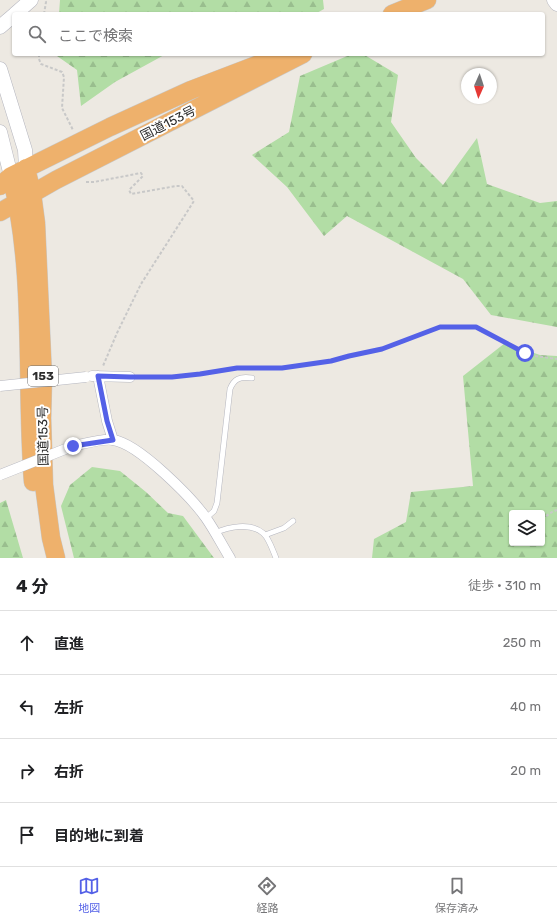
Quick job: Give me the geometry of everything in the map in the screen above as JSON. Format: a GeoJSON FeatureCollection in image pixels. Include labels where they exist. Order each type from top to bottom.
{"type":"FeatureCollection","features":[{"type":"Feature","properties":{"kind":"highway"},"geometry":{"type":"LineString","coordinates":[[397,12],[427,0]]}},
{"type":"Feature","properties":{"kind":"highway","name":"国道153号"},"geometry":{"type":"LineString","coordinates":[[56,558],[51,538],[44,485],[42,418],[43,378],[36,223],[25,197],[12,177],[110,127],[191,90],[280,56]]}},
{"type":"Feature","properties":{"kind":"highway","name":"国道153号"},"geometry":{"type":"LineString","coordinates":[[0,212],[25,197],[299,56]]}},
{"type":"Feature","properties":{"kind":"highway","name":"国道153号"},"geometry":{"type":"LineString","coordinates":[[25,197],[25,261],[30,450],[37,520],[45,558]]}},
{"type":"Feature","properties":{"kind":"street"},"geometry":{"type":"LineString","coordinates":[[17,12],[31,0]]}},
{"type":"Feature","properties":{"kind":"street"},"geometry":{"type":"LineString","coordinates":[[554,0],[557,4]]}},
{"type":"Feature","properties":{"kind":"street"},"geometry":{"type":"LineString","coordinates":[[0,27],[12,17]]}},
{"type":"Feature","properties":{"kind":"street"},"geometry":{"type":"LineString","coordinates":[[0,69],[24,150],[12,177]]}},
{"type":"Feature","properties":{"kind":"street"},"geometry":{"type":"LineString","coordinates":[[0,132],[12,177]]}},
{"type":"Feature","properties":{"kind":"street"},"geometry":{"type":"LineString","coordinates":[[98,376],[107,421],[113,440]]}},
{"type":"Feature","properties":{"kind":"street"},"geometry":{"type":"LineString","coordinates":[[0,386],[98,376],[130,377]]}},
{"type":"Feature","properties":{"kind":"street"},"geometry":{"type":"LineString","coordinates":[[0,475],[73,446],[113,440],[127,445],[161,470],[187,497],[206,518],[230,558]]}},
{"type":"Feature","properties":{"kind":"lane"},"geometry":{"type":"LineString","coordinates":[[206,518],[214,511],[217,502],[230,390],[233,382],[238,378],[252,378]]}},
{"type":"Feature","properties":{"kind":"lane"},"geometry":{"type":"LineString","coordinates":[[265,535],[284,528],[294,521]]}},
{"type":"Feature","properties":{"kind":"lane"},"geometry":{"type":"LineString","coordinates":[[214,533],[226,528],[248,526],[258,529],[264,533],[276,558]]}},
{"type":"Feature","properties":{"kind":"path"},"geometry":{"type":"LineString","coordinates":[[44,0],[46,2],[44,12]]}},
{"type":"Feature","properties":{"kind":"path"},"geometry":{"type":"LineString","coordinates":[[39,56],[38,60],[41,64],[62,72],[64,77],[62,108],[75,134]]}},
{"type":"Feature","properties":{"kind":"path"},"geometry":{"type":"LineString","coordinates":[[83,178],[85,182],[94,182],[141,173],[143,176],[129,190],[131,194],[182,186],[194,201],[141,284],[98,376]]}},
{"type":"Feature","properties":{"kind":"path"},"geometry":{"type":"LineString","coordinates":[[130,377],[172,377],[237,368],[282,368],[331,361],[382,349],[440,327],[476,327],[525,353],[557,359]]}},
{"type":"Feature","properties":{"kind":"path"},"geometry":{"type":"LineString","coordinates":[[545,518],[557,510]]}},
{"type":"Feature","properties":{"kind":"green space"},"geometry":{"type":"Polygon","coordinates":[[[60,0],[323,0],[324,9],[319,12],[59,12],[60,0]]]}},
{"type":"Feature","properties":{"kind":"green space"},"geometry":{"type":"Polygon","coordinates":[[[57,56],[162,56],[115,82],[81,106],[77,70],[57,56]]]}},
{"type":"Feature","properties":{"kind":"green space"},"geometry":{"type":"Polygon","coordinates":[[[347,56],[366,56],[398,75],[391,122],[416,158],[443,185],[477,138],[487,184],[540,203],[557,201],[557,327],[491,315],[463,279],[347,216],[324,236],[287,187],[252,155],[289,132],[300,76],[347,56]]]}},
{"type":"Feature","properties":{"kind":"green space"},"geometry":{"type":"Polygon","coordinates":[[[505,343],[540,355],[557,356],[557,558],[372,558],[374,539],[406,522],[411,492],[473,486],[463,376],[505,343]]]}},
{"type":"Feature","properties":{"kind":"green space"},"geometry":{"type":"Polygon","coordinates":[[[92,467],[120,471],[146,492],[168,513],[183,516],[214,558],[74,558],[61,506],[70,485],[92,467]]]}},
{"type":"Feature","properties":{"kind":"green space"},"geometry":{"type":"Polygon","coordinates":[[[6,500],[23,558],[0,558],[0,503],[6,500]]]}},
{"type":"Feature","properties":{"kind":"route"},"geometry":{"type":"LineString","coordinates":[[73,446],[113,440],[107,421],[98,376],[172,377],[237,368],[282,368],[331,361],[359,353],[382,349],[440,327],[476,327],[507,345],[525,353]]}}]}
